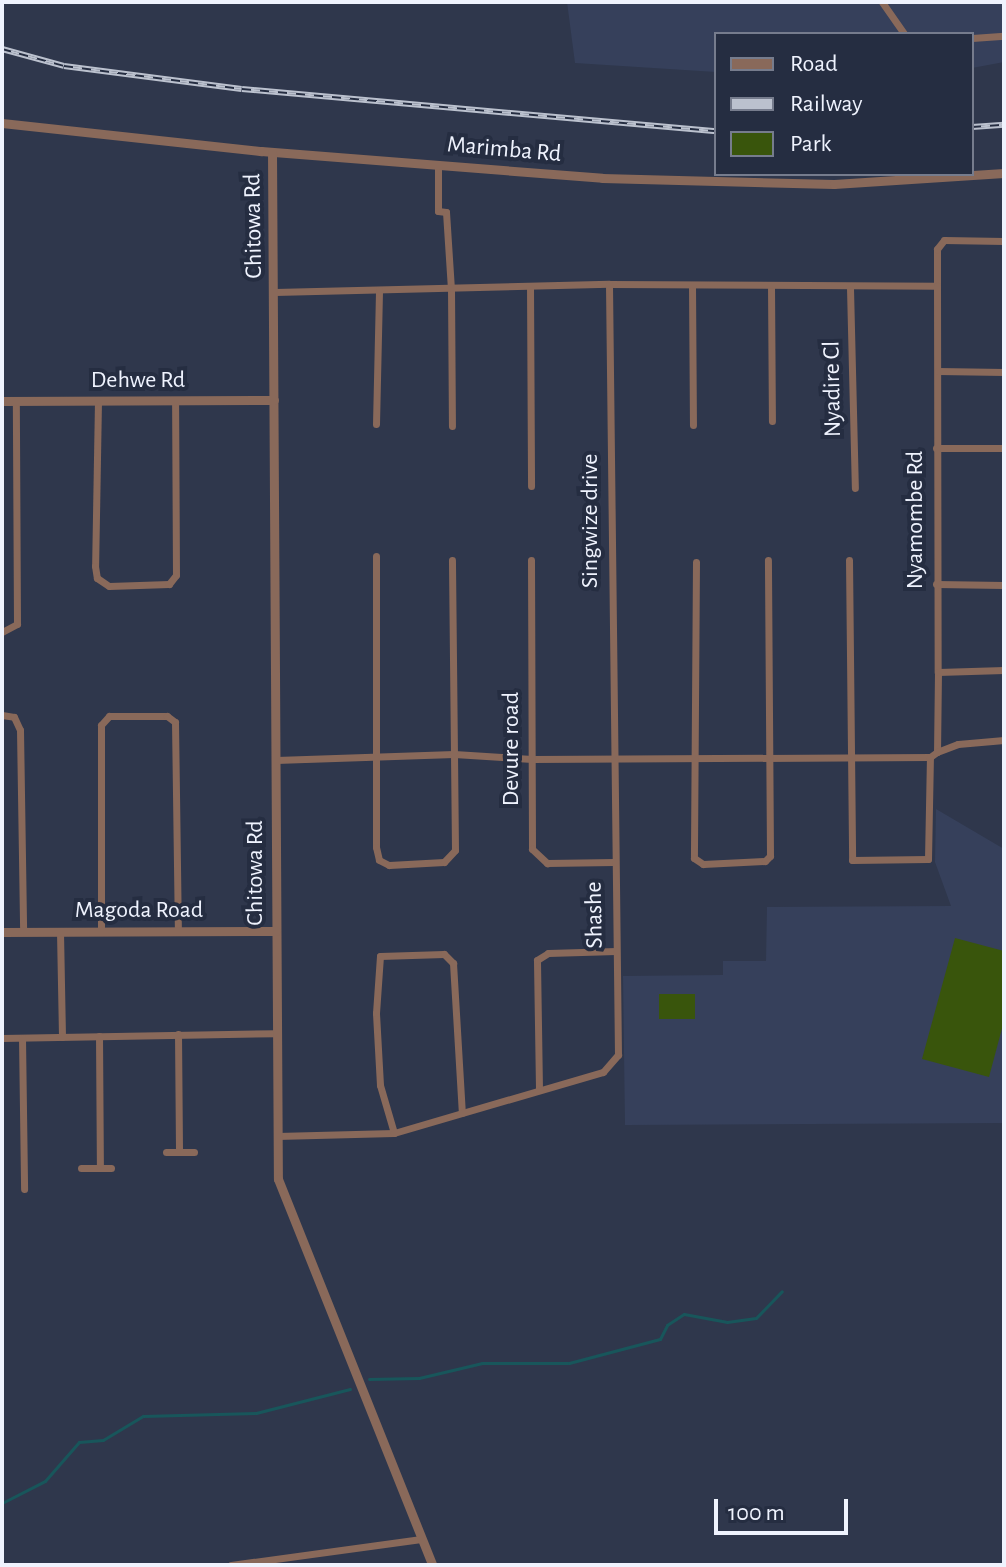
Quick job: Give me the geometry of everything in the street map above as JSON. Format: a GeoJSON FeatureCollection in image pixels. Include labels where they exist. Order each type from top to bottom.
{"type":"FeatureCollection","features":[{"type":"Feature","properties":{"kind":"street"},"geometry":{"type":"LineString","coordinates":[[882,2],[903,32]]}},
{"type":"Feature","properties":{"kind":"street"},"geometry":{"type":"LineString","coordinates":[[974,38],[1004,36]]}},
{"type":"Feature","properties":{"kind":"street","name":"Marimba Rd"},"geometry":{"type":"LineString","coordinates":[[2,123],[272,152],[724,184],[834,184],[958,176]]}},
{"type":"Feature","properties":{"kind":"street","name":"Chitowa Rd"},"geometry":{"type":"LineString","coordinates":[[272,152],[276,1033],[280,1189],[432,1565]]}},
{"type":"Feature","properties":{"kind":"street"},"geometry":{"type":"LineString","coordinates":[[438,165],[438,211],[446,212],[451,289],[452,426]]}},
{"type":"Feature","properties":{"kind":"street","name":"Marimba Rd"},"geometry":{"type":"LineString","coordinates":[[974,175],[1004,173]]}},
{"type":"Feature","properties":{"kind":"street","name":"Nyamombe Rd"},"geometry":{"type":"LineString","coordinates":[[851,757],[852,860],[923,863],[930,856],[938,672],[937,249],[944,240],[1004,241]]}},
{"type":"Feature","properties":{"kind":"street"},"geometry":{"type":"LineString","coordinates":[[275,292],[609,284],[850,288],[937,286]]}},
{"type":"Feature","properties":{"kind":"street","name":"Singwize drive"},"geometry":{"type":"LineString","coordinates":[[609,284],[612,759]]}},
{"type":"Feature","properties":{"kind":"street"},"geometry":{"type":"LineString","coordinates":[[692,285],[693,425]]}},
{"type":"Feature","properties":{"kind":"street"},"geometry":{"type":"LineString","coordinates":[[530,286],[531,486]]}},
{"type":"Feature","properties":{"kind":"street"},"geometry":{"type":"LineString","coordinates":[[771,286],[772,421]]}},
{"type":"Feature","properties":{"kind":"street","name":"Nyadire Cl"},"geometry":{"type":"LineString","coordinates":[[850,288],[855,488]]}},
{"type":"Feature","properties":{"kind":"street"},"geometry":{"type":"LineString","coordinates":[[376,424],[379,290]]}},
{"type":"Feature","properties":{"kind":"street"},"geometry":{"type":"LineString","coordinates":[[938,371],[1004,372]]}},
{"type":"Feature","properties":{"kind":"street","name":"Dehwe Rd"},"geometry":{"type":"LineString","coordinates":[[2,401],[274,400]]}},
{"type":"Feature","properties":{"kind":"street"},"geometry":{"type":"LineString","coordinates":[[2,632],[17,624],[16,401]]}},
{"type":"Feature","properties":{"kind":"street"},"geometry":{"type":"LineString","coordinates":[[98,401],[95,566],[97,578],[109,586],[169,584],[176,575],[175,401]]}},
{"type":"Feature","properties":{"kind":"street"},"geometry":{"type":"LineString","coordinates":[[936,448],[1004,448]]}},
{"type":"Feature","properties":{"kind":"street"},"geometry":{"type":"LineString","coordinates":[[376,556],[375,757],[379,860],[389,865],[435,864],[450,859],[455,850],[452,560]]}},
{"type":"Feature","properties":{"kind":"street","name":"Devure road"},"geometry":{"type":"LineString","coordinates":[[531,560],[535,856],[547,863],[614,862]]}},
{"type":"Feature","properties":{"kind":"street"},"geometry":{"type":"LineString","coordinates":[[696,562],[694,858],[703,864],[765,861],[770,856],[768,560]]}},
{"type":"Feature","properties":{"kind":"street"},"geometry":{"type":"LineString","coordinates":[[849,560],[851,757]]}},
{"type":"Feature","properties":{"kind":"street"},"geometry":{"type":"LineString","coordinates":[[936,584],[1004,585]]}},
{"type":"Feature","properties":{"kind":"street"},"geometry":{"type":"LineString","coordinates":[[938,672],[1004,670]]}},
{"type":"Feature","properties":{"kind":"street"},"geometry":{"type":"LineString","coordinates":[[2,715],[14,717],[20,730],[23,932]]}},
{"type":"Feature","properties":{"kind":"street"},"geometry":{"type":"LineString","coordinates":[[101,932],[101,725],[109,716],[167,716],[175,722],[178,931]]}},
{"type":"Feature","properties":{"kind":"street"},"geometry":{"type":"LineString","coordinates":[[276,760],[454,754],[532,759],[934,755],[958,744],[1004,740]]}},
{"type":"Feature","properties":{"kind":"street","name":"Shashe"},"geometry":{"type":"LineString","coordinates":[[539,1089],[610,1068],[618,1055],[612,759]]}},
{"type":"Feature","properties":{"kind":"street","name":"Magoda Road"},"geometry":{"type":"LineString","coordinates":[[2,932],[276,931]]}},
{"type":"Feature","properties":{"kind":"street"},"geometry":{"type":"LineString","coordinates":[[60,932],[62,1037]]}},
{"type":"Feature","properties":{"kind":"street"},"geometry":{"type":"LineString","coordinates":[[277,1136],[394,1133],[539,1089],[537,960],[548,953],[616,951]]}},
{"type":"Feature","properties":{"kind":"street"},"geometry":{"type":"LineString","coordinates":[[394,1133],[380,1085],[376,1013],[380,956],[444,954],[453,963],[462,1113]]}},
{"type":"Feature","properties":{"kind":"street"},"geometry":{"type":"LineString","coordinates":[[2,1038],[276,1033]]}},
{"type":"Feature","properties":{"kind":"street"},"geometry":{"type":"LineString","coordinates":[[178,1034],[179,1152]]}},
{"type":"Feature","properties":{"kind":"street"},"geometry":{"type":"LineString","coordinates":[[99,1036],[100,1168]]}},
{"type":"Feature","properties":{"kind":"street"},"geometry":{"type":"LineString","coordinates":[[22,1038],[24,1189]]}},
{"type":"Feature","properties":{"kind":"street"},"geometry":{"type":"LineString","coordinates":[[166,1152],[194,1152]]}},
{"type":"Feature","properties":{"kind":"street"},"geometry":{"type":"LineString","coordinates":[[81,1168],[111,1168]]}},
{"type":"Feature","properties":{"kind":"street"},"geometry":{"type":"LineString","coordinates":[[231,1565],[421,1539]]}},
{"type":"Feature","properties":{"kind":"shaded area"},"geometry":{"type":"Polygon","coordinates":[[[567,2],[1004,2],[1004,62],[974,68],[974,32],[714,32],[714,72],[575,63],[567,2]]]}},
{"type":"Feature","properties":{"kind":"shaded area"},"geometry":{"type":"Polygon","coordinates":[[[936,809],[1004,849],[1004,1123],[625,1125],[623,976],[723,975],[723,961],[766,961],[767,907],[951,906],[935,862],[936,809]]]}},
{"type":"Feature","properties":{"kind":"green space"},"geometry":{"type":"Polygon","coordinates":[[[955,938],[1004,951],[1004,1021],[989,1077],[922,1059],[955,938]]]}},
{"type":"Feature","properties":{"kind":"green space"},"geometry":{"type":"Polygon","coordinates":[[[659,994],[695,994],[695,1019],[659,1019],[659,994]]]}},
{"type":"Feature","properties":{"kind":"waterway"},"geometry":{"type":"LineString","coordinates":[[369,1379],[419,1378],[482,1363],[569,1363],[660,1339],[667,1325],[684,1314],[727,1322],[756,1318],[782,1291]]}},
{"type":"Feature","properties":{"kind":"waterway"},"geometry":{"type":"LineString","coordinates":[[2,1503],[45,1481],[79,1442],[103,1440],[143,1416],[256,1413],[350,1389]]}},
{"type":"Feature","properties":{"kind":"railway"},"geometry":{"type":"LineString","coordinates":[[2,49],[64,66],[242,89],[714,131]]}},
{"type":"Feature","properties":{"kind":"railway"},"geometry":{"type":"LineString","coordinates":[[974,127],[1004,125]]}}]}
